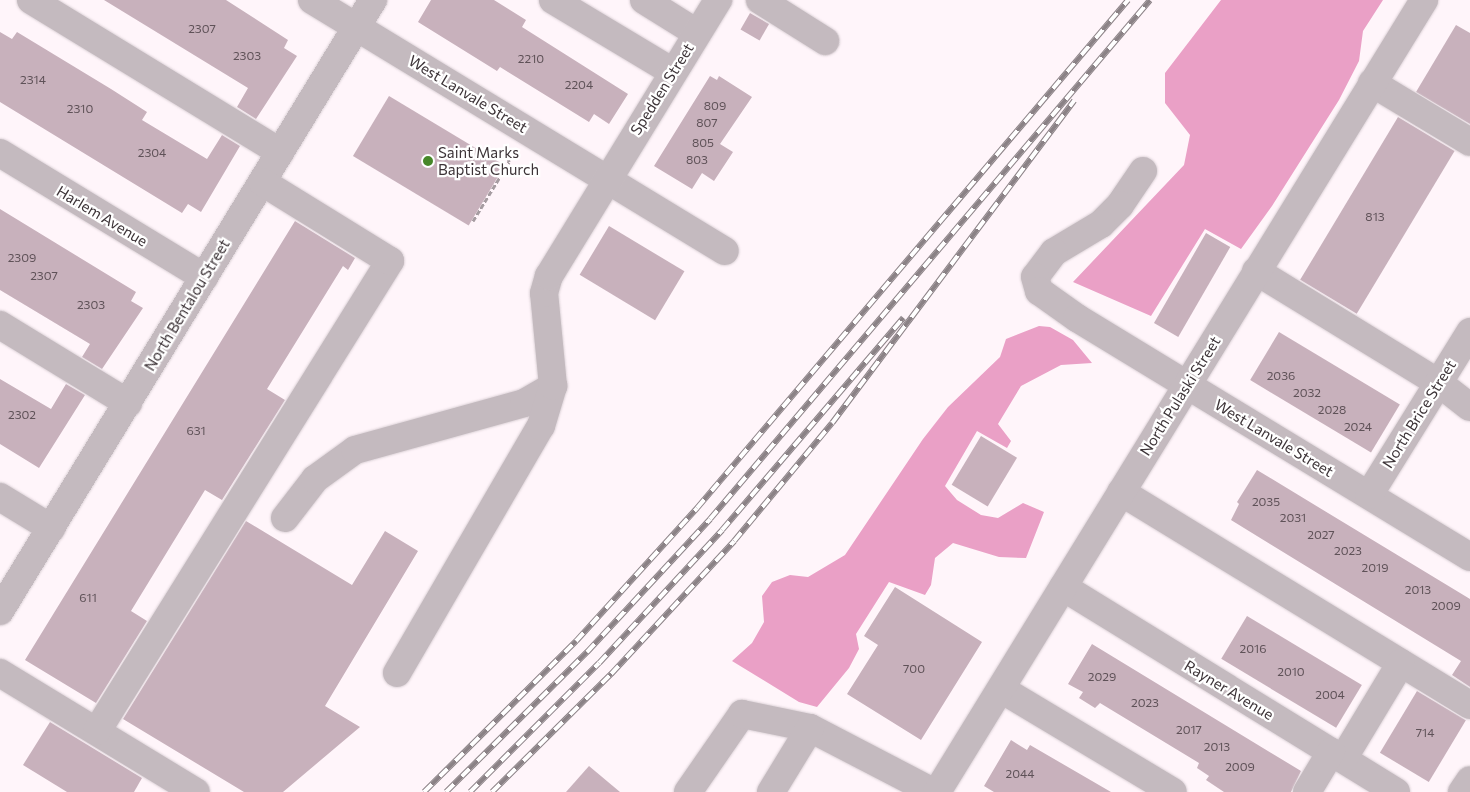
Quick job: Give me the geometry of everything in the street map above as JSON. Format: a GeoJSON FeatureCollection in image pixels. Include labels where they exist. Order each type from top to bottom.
{"type":"FeatureCollection","features":[{"type":"Feature","properties":{"kind":"street"},"geometry":{"type":"LineString","coordinates":[[30,0],[280,152]]}},
{"type":"Feature","properties":{"kind":"street","name":"West Lanvale Street"},"geometry":{"type":"LineString","coordinates":[[312,0],[725,251]]}},
{"type":"Feature","properties":{"kind":"street","name":"North Bentalou Street"},"geometry":{"type":"LineString","coordinates":[[0,611],[373,0]]}},
{"type":"Feature","properties":{"kind":"street"},"geometry":{"type":"LineString","coordinates":[[553,0],[674,72]]}},
{"type":"Feature","properties":{"kind":"street"},"geometry":{"type":"LineString","coordinates":[[644,0],[697,33]]}},
{"type":"Feature","properties":{"kind":"street","name":"Spedden Street"},"geometry":{"type":"LineString","coordinates":[[553,386],[544,293],[549,276],[606,179],[718,0]]}},
{"type":"Feature","properties":{"kind":"street","name":"North Pulaski Street"},"geometry":{"type":"LineString","coordinates":[[937,792],[1186,384],[1424,0]]}},
{"type":"Feature","properties":{"kind":"street"},"geometry":{"type":"LineString","coordinates":[[775,4],[825,41]]}},
{"type":"Feature","properties":{"kind":"street"},"geometry":{"type":"LineString","coordinates":[[1372,84],[1470,142]]}},
{"type":"Feature","properties":{"kind":"street","name":"Harlem Avenue"},"geometry":{"type":"LineString","coordinates":[[0,153],[204,277]]}},
{"type":"Feature","properties":{"kind":"street","name":"West Lanvale Street"},"geometry":{"type":"LineString","coordinates":[[1143,171],[1120,205],[1101,224],[1054,252],[1035,277],[1038,291],[1077,318],[1470,557]]}},
{"type":"Feature","properties":{"kind":"street"},"geometry":{"type":"LineString","coordinates":[[97,731],[390,261],[262,182]]}},
{"type":"Feature","properties":{"kind":"street"},"geometry":{"type":"LineString","coordinates":[[1256,271],[1439,383],[1470,407]]}},
{"type":"Feature","properties":{"kind":"street"},"geometry":{"type":"LineString","coordinates":[[0,325],[128,402]]}},
{"type":"Feature","properties":{"kind":"street","name":"North Brice Street"},"geometry":{"type":"LineString","coordinates":[[1368,495],[1470,332]]}},
{"type":"Feature","properties":{"kind":"street"},"geometry":{"type":"LineString","coordinates":[[285,518],[315,479],[355,450],[524,403],[553,386]]}},
{"type":"Feature","properties":{"kind":"street"},"geometry":{"type":"LineString","coordinates":[[397,673],[526,456],[542,426],[553,386]]}},
{"type":"Feature","properties":{"kind":"street"},"geometry":{"type":"LineString","coordinates":[[1121,492],[1470,705]]}},
{"type":"Feature","properties":{"kind":"street"},"geometry":{"type":"LineString","coordinates":[[0,497],[51,528]]}},
{"type":"Feature","properties":{"kind":"street","name":"Rayner Avenue"},"geometry":{"type":"LineString","coordinates":[[1062,587],[1396,792]]}},
{"type":"Feature","properties":{"kind":"street"},"geometry":{"type":"LineString","coordinates":[[1307,792],[1337,755],[1401,663]]}},
{"type":"Feature","properties":{"kind":"street"},"geometry":{"type":"LineString","coordinates":[[0,673],[196,792]]}},
{"type":"Feature","properties":{"kind":"street"},"geometry":{"type":"LineString","coordinates":[[1001,689],[1173,792]]}},
{"type":"Feature","properties":{"kind":"street"},"geometry":{"type":"LineString","coordinates":[[688,792],[742,714],[810,728],[933,792]]}},
{"type":"Feature","properties":{"kind":"street"},"geometry":{"type":"LineString","coordinates":[[771,792],[810,728]]}},
{"type":"Feature","properties":{"kind":"street"},"geometry":{"type":"LineString","coordinates":[[1462,792],[1470,780]]}},
{"type":"Feature","properties":{"kind":"path"},"geometry":{"type":"LineString","coordinates":[[473,221],[509,162],[507,150]]}},
{"type":"Feature","properties":{"kind":"shaded area"},"geometry":{"type":"Polygon","coordinates":[[[1221,0],[1383,0],[1363,31],[1359,61],[1339,100],[1272,206],[1241,249],[1205,229],[1151,316],[1073,282],[1184,165],[1190,135],[1165,103],[1165,73],[1221,0]]]}},
{"type":"Feature","properties":{"kind":"shaded area"},"geometry":{"type":"Polygon","coordinates":[[[1039,326],[1050,327],[1073,340],[1092,363],[1061,365],[1021,386],[998,424],[1011,441],[1007,448],[977,431],[945,486],[957,500],[981,515],[998,518],[1023,503],[1044,512],[1026,558],[999,557],[953,543],[935,558],[931,585],[925,595],[889,582],[856,634],[859,649],[849,668],[817,707],[799,702],[732,661],[752,643],[764,622],[762,596],[772,582],[790,575],[808,577],[845,555],[923,439],[948,407],[1000,357],[1006,339],[1039,326]]]}},
{"type":"Feature","properties":{"kind":"building"},"geometry":{"type":"Polygon","coordinates":[[[104,0],[226,0],[288,40],[284,48],[297,56],[256,119],[237,107],[248,88],[104,0]]]}},
{"type":"Feature","properties":{"kind":"building"},"geometry":{"type":"Polygon","coordinates":[[[431,0],[494,0],[526,20],[522,27],[628,94],[609,124],[594,114],[589,122],[500,67],[497,71],[418,22],[431,0]]]}},
{"type":"Feature","properties":{"kind":"building"},"geometry":{"type":"Polygon","coordinates":[[[750,13],[769,24],[760,40],[740,29],[750,13]]]}},
{"type":"Feature","properties":{"kind":"building"},"geometry":{"type":"Polygon","coordinates":[[[1456,25],[1470,33],[1470,124],[1416,92],[1456,25]]]}},
{"type":"Feature","properties":{"kind":"building"},"geometry":{"type":"Polygon","coordinates":[[[0,32],[12,39],[17,32],[111,89],[147,112],[142,120],[207,159],[222,135],[240,146],[201,212],[188,204],[182,213],[0,102],[0,32]]]}},
{"type":"Feature","properties":{"kind":"building"},"geometry":{"type":"Polygon","coordinates":[[[710,76],[717,80],[719,76],[752,97],[720,144],[733,152],[714,181],[702,173],[692,189],[654,166],[710,76]]]}},
{"type":"Feature","properties":{"kind":"building","name":"Saint Marks Baptist Church"},"geometry":{"type":"Polygon","coordinates":[[[389,96],[505,166],[469,226],[353,156],[389,96]]]}},
{"type":"Feature","properties":{"kind":"building"},"geometry":{"type":"Polygon","coordinates":[[[1398,117],[1455,151],[1357,314],[1300,280],[1398,117]]]}},
{"type":"Feature","properties":{"kind":"building"},"geometry":{"type":"Polygon","coordinates":[[[0,209],[136,292],[131,301],[143,308],[102,369],[82,357],[90,344],[0,290],[0,209]]]}},
{"type":"Feature","properties":{"kind":"building"},"geometry":{"type":"Polygon","coordinates":[[[295,221],[355,258],[348,270],[343,266],[267,389],[285,400],[222,500],[205,490],[131,611],[147,621],[96,703],[25,660],[295,221]]]}},
{"type":"Feature","properties":{"kind":"building"},"geometry":{"type":"Polygon","coordinates":[[[609,226],[684,271],[655,320],[580,275],[609,226]]]}},
{"type":"Feature","properties":{"kind":"building"},"geometry":{"type":"Polygon","coordinates":[[[1206,233],[1230,247],[1178,337],[1154,323],[1206,233]]]}},
{"type":"Feature","properties":{"kind":"building"},"geometry":{"type":"Polygon","coordinates":[[[1279,332],[1400,405],[1371,453],[1250,380],[1279,332]]]}},
{"type":"Feature","properties":{"kind":"building"},"geometry":{"type":"Polygon","coordinates":[[[0,379],[51,409],[66,384],[85,395],[39,468],[0,444],[0,379]]]}},
{"type":"Feature","properties":{"kind":"building"},"geometry":{"type":"Polygon","coordinates":[[[981,436],[1017,458],[988,506],[952,485],[981,436]]]}},
{"type":"Feature","properties":{"kind":"building"},"geometry":{"type":"Polygon","coordinates":[[[1257,470],[1470,599],[1470,687],[1452,675],[1461,661],[1231,520],[1239,504],[1237,502],[1257,470]]]}},
{"type":"Feature","properties":{"kind":"building"},"geometry":{"type":"Polygon","coordinates":[[[246,521],[352,585],[385,531],[418,551],[325,706],[360,727],[283,792],[244,792],[123,719],[246,521]]]}},
{"type":"Feature","properties":{"kind":"building"},"geometry":{"type":"Polygon","coordinates":[[[895,587],[982,642],[921,740],[847,694],[878,645],[864,636],[895,587]]]}},
{"type":"Feature","properties":{"kind":"building"},"geometry":{"type":"Polygon","coordinates":[[[1247,616],[1362,685],[1336,728],[1221,659],[1247,616]]]}},
{"type":"Feature","properties":{"kind":"building"},"geometry":{"type":"Polygon","coordinates":[[[1092,644],[1301,771],[1291,792],[1224,792],[1206,780],[1209,776],[1197,768],[1199,763],[1100,703],[1095,708],[1079,698],[1083,692],[1068,684],[1092,644]]]}},
{"type":"Feature","properties":{"kind":"building"},"geometry":{"type":"Polygon","coordinates":[[[1417,691],[1466,720],[1429,782],[1380,753],[1417,691]]]}},
{"type":"Feature","properties":{"kind":"building"},"geometry":{"type":"Polygon","coordinates":[[[50,722],[142,778],[134,792],[67,792],[23,765],[50,722]]]}},
{"type":"Feature","properties":{"kind":"building"},"geometry":{"type":"Polygon","coordinates":[[[1011,740],[1027,750],[1030,745],[1111,792],[994,792],[984,786],[1011,740]]]}},
{"type":"Feature","properties":{"kind":"building"},"geometry":{"type":"Polygon","coordinates":[[[589,766],[620,792],[566,792],[589,766]]]}},
{"type":"Feature","properties":{"kind":"railway"},"geometry":{"type":"LineString","coordinates":[[424,792],[576,641],[697,508],[1128,0]]}},
{"type":"Feature","properties":{"kind":"railway"},"geometry":{"type":"LineString","coordinates":[[446,792],[587,652],[710,519],[1150,0]]}},
{"type":"Feature","properties":{"kind":"railway"},"geometry":{"type":"LineString","coordinates":[[492,792],[611,674],[734,541],[832,423],[1074,101]]}},
{"type":"Feature","properties":{"kind":"railway"},"geometry":{"type":"LineString","coordinates":[[470,792],[599,663],[722,530],[903,318]]}},
{"type":"Feature","properties":{"kind":"place","name":"Saint Marks Baptist Church"},"geometry":{"type":"Point","coordinates":[428,161]}}]}
